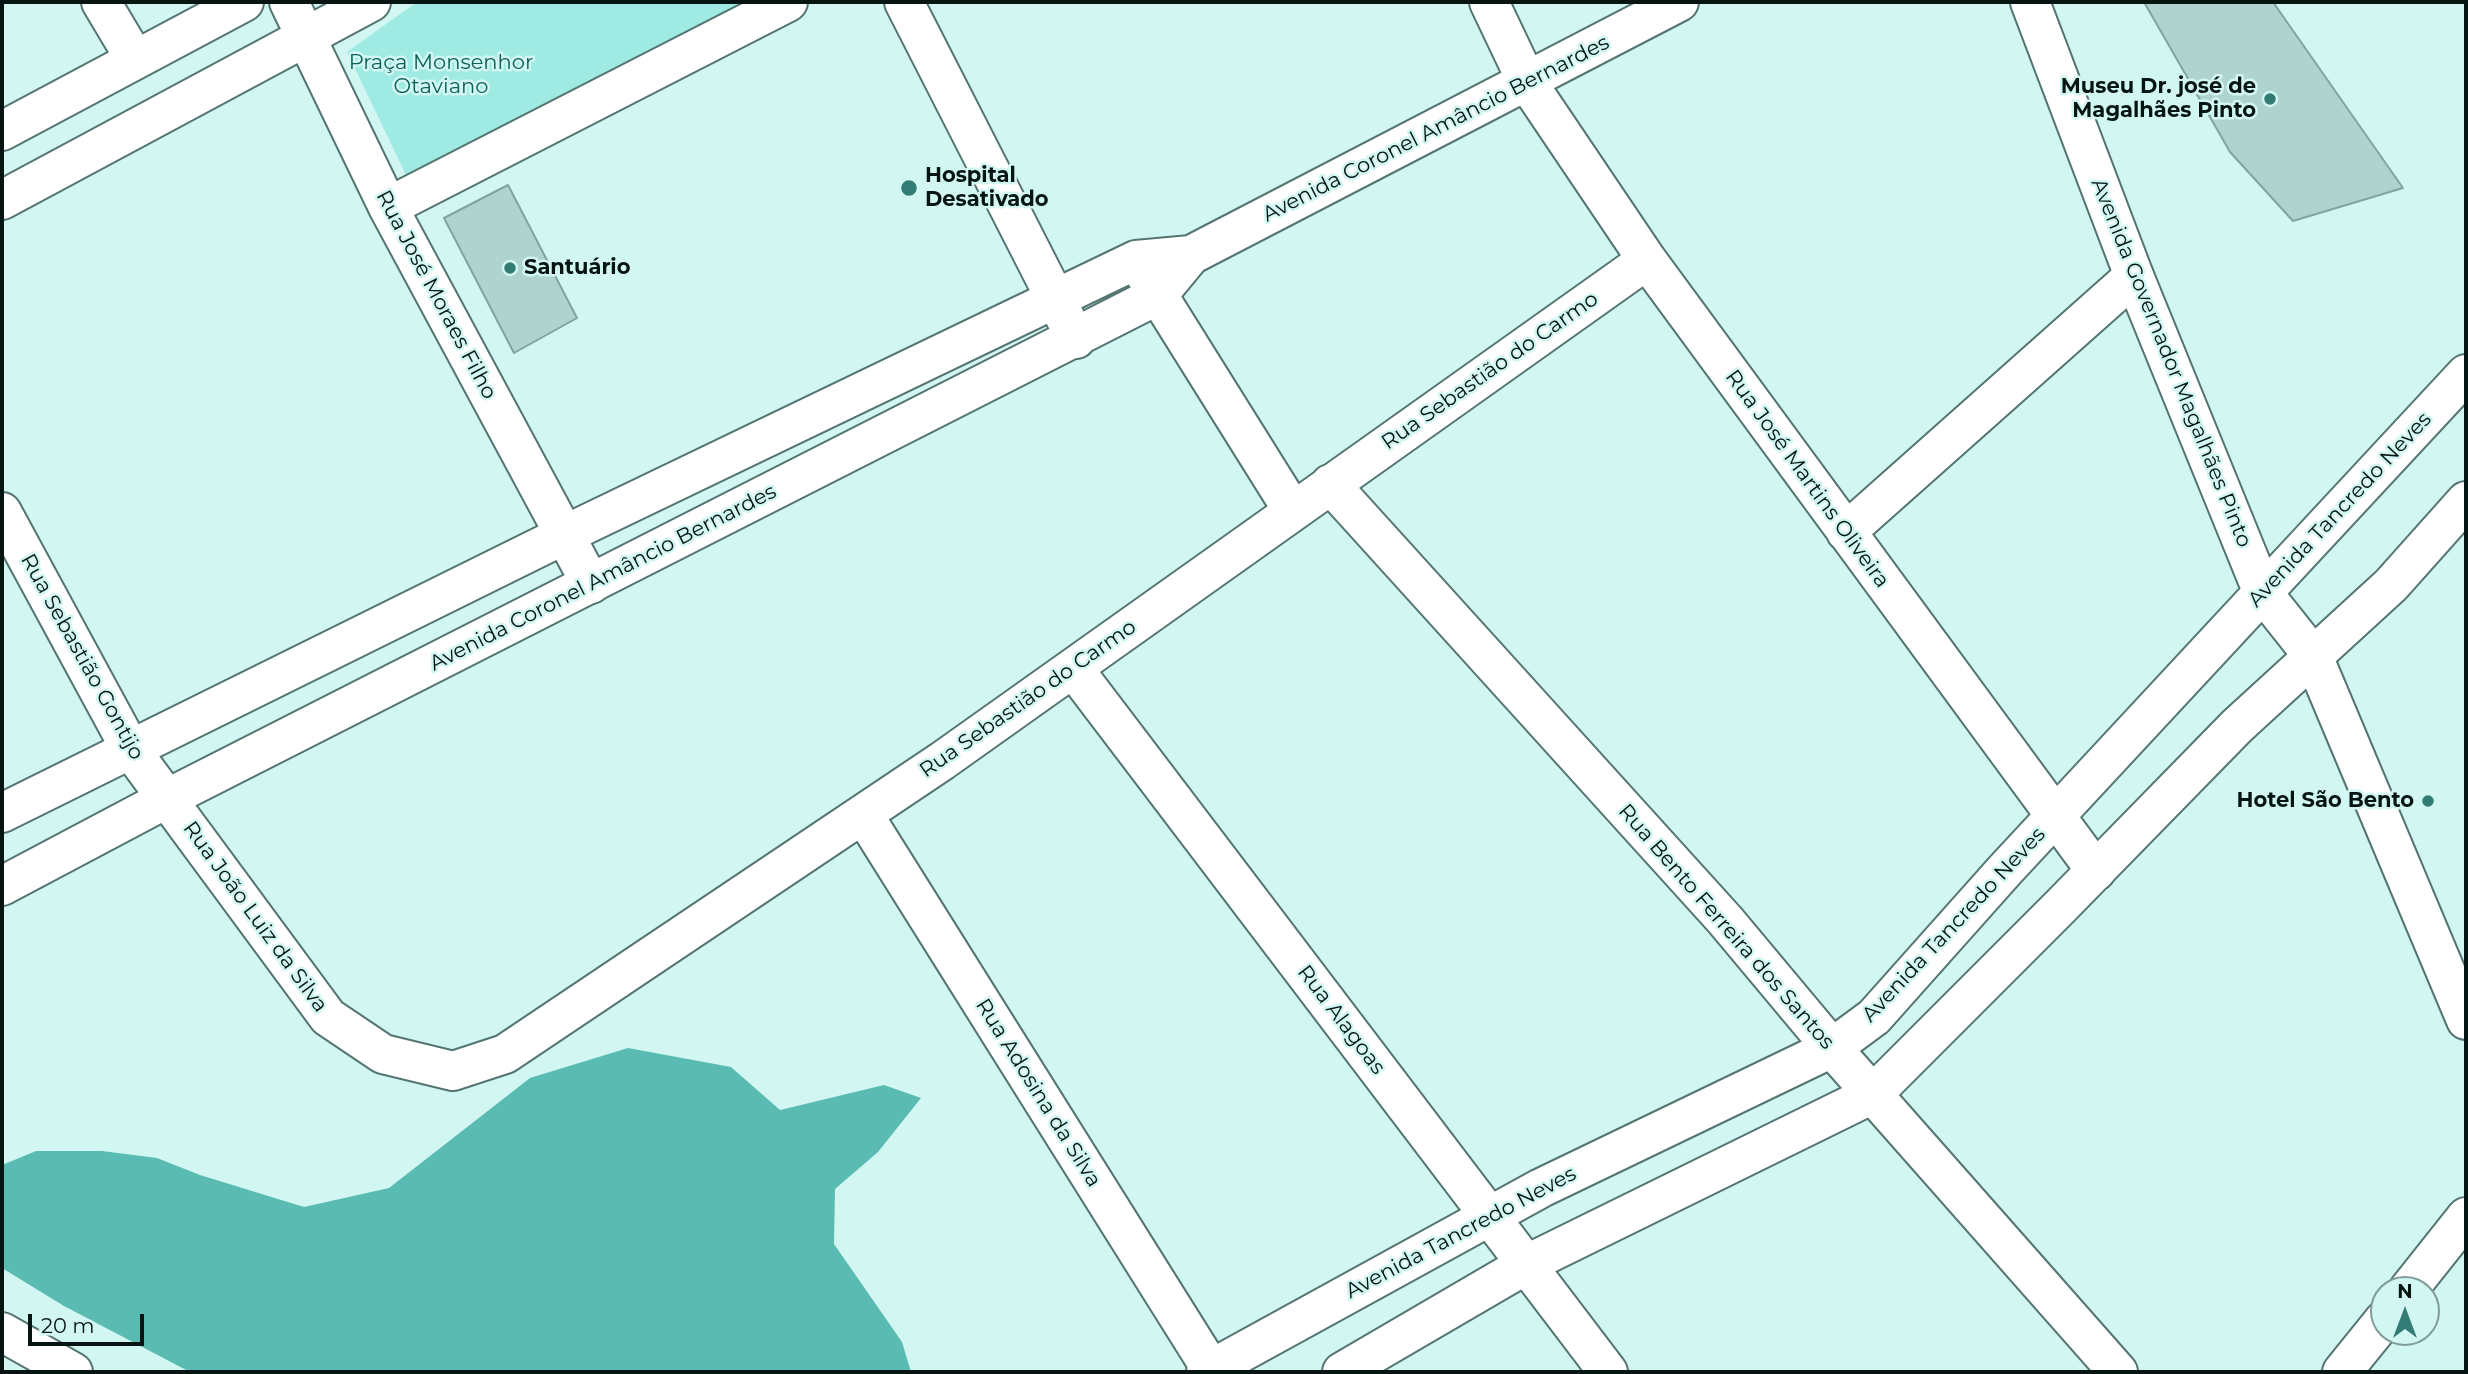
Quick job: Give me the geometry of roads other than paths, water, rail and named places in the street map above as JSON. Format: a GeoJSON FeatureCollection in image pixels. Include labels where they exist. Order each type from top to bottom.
{"type":"FeatureCollection","features":[{"type":"Feature","properties":{"kind":"street"},"geometry":{"type":"LineString","coordinates":[[101,2],[135,59]]}},
{"type":"Feature","properties":{"kind":"street"},"geometry":{"type":"LineString","coordinates":[[2,131],[244,2]]}},
{"type":"Feature","properties":{"kind":"street","name":"Rua José Moraes Filho"},"geometry":{"type":"LineString","coordinates":[[289,2],[388,207],[591,584]]}},
{"type":"Feature","properties":{"kind":"street"},"geometry":{"type":"LineString","coordinates":[[2,200],[371,2]]}},
{"type":"Feature","properties":{"kind":"street"},"geometry":{"type":"LineString","coordinates":[[388,207],[788,2]]}},
{"type":"Feature","properties":{"kind":"street"},"geometry":{"type":"LineString","coordinates":[[904,2],[1076,339]]}},
{"type":"Feature","properties":{"kind":"street","name":"Rua José Martins Oliveira"},"geometry":{"type":"LineString","coordinates":[[1489,2],[1527,82],[1647,260],[2096,871]]}},
{"type":"Feature","properties":{"kind":"street","name":"Avenida Coronel Amâncio Bernardes"},"geometry":{"type":"LineString","coordinates":[[2,813],[564,535],[1136,260],[1191,255],[1679,2]]}},
{"type":"Feature","properties":{"kind":"street","name":"Avenida Governador Magalhães Pinto"},"geometry":{"type":"LineString","coordinates":[[2030,2],[2134,276],[2263,593],[2313,656],[2466,1020]]}},
{"type":"Feature","properties":{"kind":"street","name":"Avenida Coronel Amâncio Bernardes"},"geometry":{"type":"LineString","coordinates":[[2,886],[167,798],[1076,339],[1158,295],[1191,255]]}},
{"type":"Feature","properties":{"kind":"street"},"geometry":{"type":"LineString","coordinates":[[1136,260],[1293,511]]}},
{"type":"Feature","properties":{"kind":"street","name":"Rua Sebastião do Carmo"},"geometry":{"type":"LineString","coordinates":[[383,1054],[453,1071],[505,1054],[863,814],[1073,668],[1647,260]]}},
{"type":"Feature","properties":{"kind":"street"},"geometry":{"type":"LineString","coordinates":[[1846,532],[2134,276]]}},
{"type":"Feature","properties":{"kind":"street","name":"Avenida Tancredo Neves"},"geometry":{"type":"LineString","coordinates":[[1210,1371],[1553,1182],[1832,1048],[1874,1017],[2054,817],[2466,374]]}},
{"type":"Feature","properties":{"kind":"street","name":"Rua Bento Ferreira dos Santos"},"geometry":{"type":"LineString","coordinates":[[1330,484],[1726,920],[1832,1048],[2118,1372]]}},
{"type":"Feature","properties":{"kind":"street"},"geometry":{"type":"LineString","coordinates":[[1342,1372],[1527,1264],[1873,1094],[2237,726],[2390,585],[2466,501]]}},
{"type":"Feature","properties":{"kind":"street","name":"Rua Sebastião Gontijo"},"geometry":{"type":"LineString","coordinates":[[2,512],[131,750],[167,798]]}},
{"type":"Feature","properties":{"kind":"street","name":"Rua Alagoas"},"geometry":{"type":"LineString","coordinates":[[1073,668],[1608,1372]]}},
{"type":"Feature","properties":{"kind":"street","name":"Rua João Luiz da Silva"},"geometry":{"type":"LineString","coordinates":[[167,798],[328,1017],[383,1054]]}},
{"type":"Feature","properties":{"kind":"street","name":"Rua Adosina da Silva"},"geometry":{"type":"LineString","coordinates":[[863,814],[1210,1371]]}},
{"type":"Feature","properties":{"kind":"street"},"geometry":{"type":"LineString","coordinates":[[2419,1276],[2466,1217]]}},
{"type":"Feature","properties":{"kind":"street"},"geometry":{"type":"LineString","coordinates":[[2,1332],[73,1372]]}},
{"type":"Feature","properties":{"kind":"street"},"geometry":{"type":"LineString","coordinates":[[2342,1372],[2370,1337]]}},
{"type":"Feature","properties":{"kind":"place","name":"Museu Dr. josé de Magalhães Pinto"},"geometry":{"type":"Point","coordinates":[2270,99]}},
{"type":"Feature","properties":{"kind":"place","name":"Hospital Desativado"},"geometry":{"type":"Point","coordinates":[909,188]}},
{"type":"Feature","properties":{"kind":"place","name":"Santuário"},"geometry":{"type":"Point","coordinates":[510,268]}},
{"type":"Feature","properties":{"kind":"place","name":"Hotel São Bento"},"geometry":{"type":"Point","coordinates":[2428,801]}},
{"type":"Feature","properties":{"kind":"park label","name":"Praça Monsenhor Otaviano"},"geometry":{"type":"Point","coordinates":[441,75]}}]}
